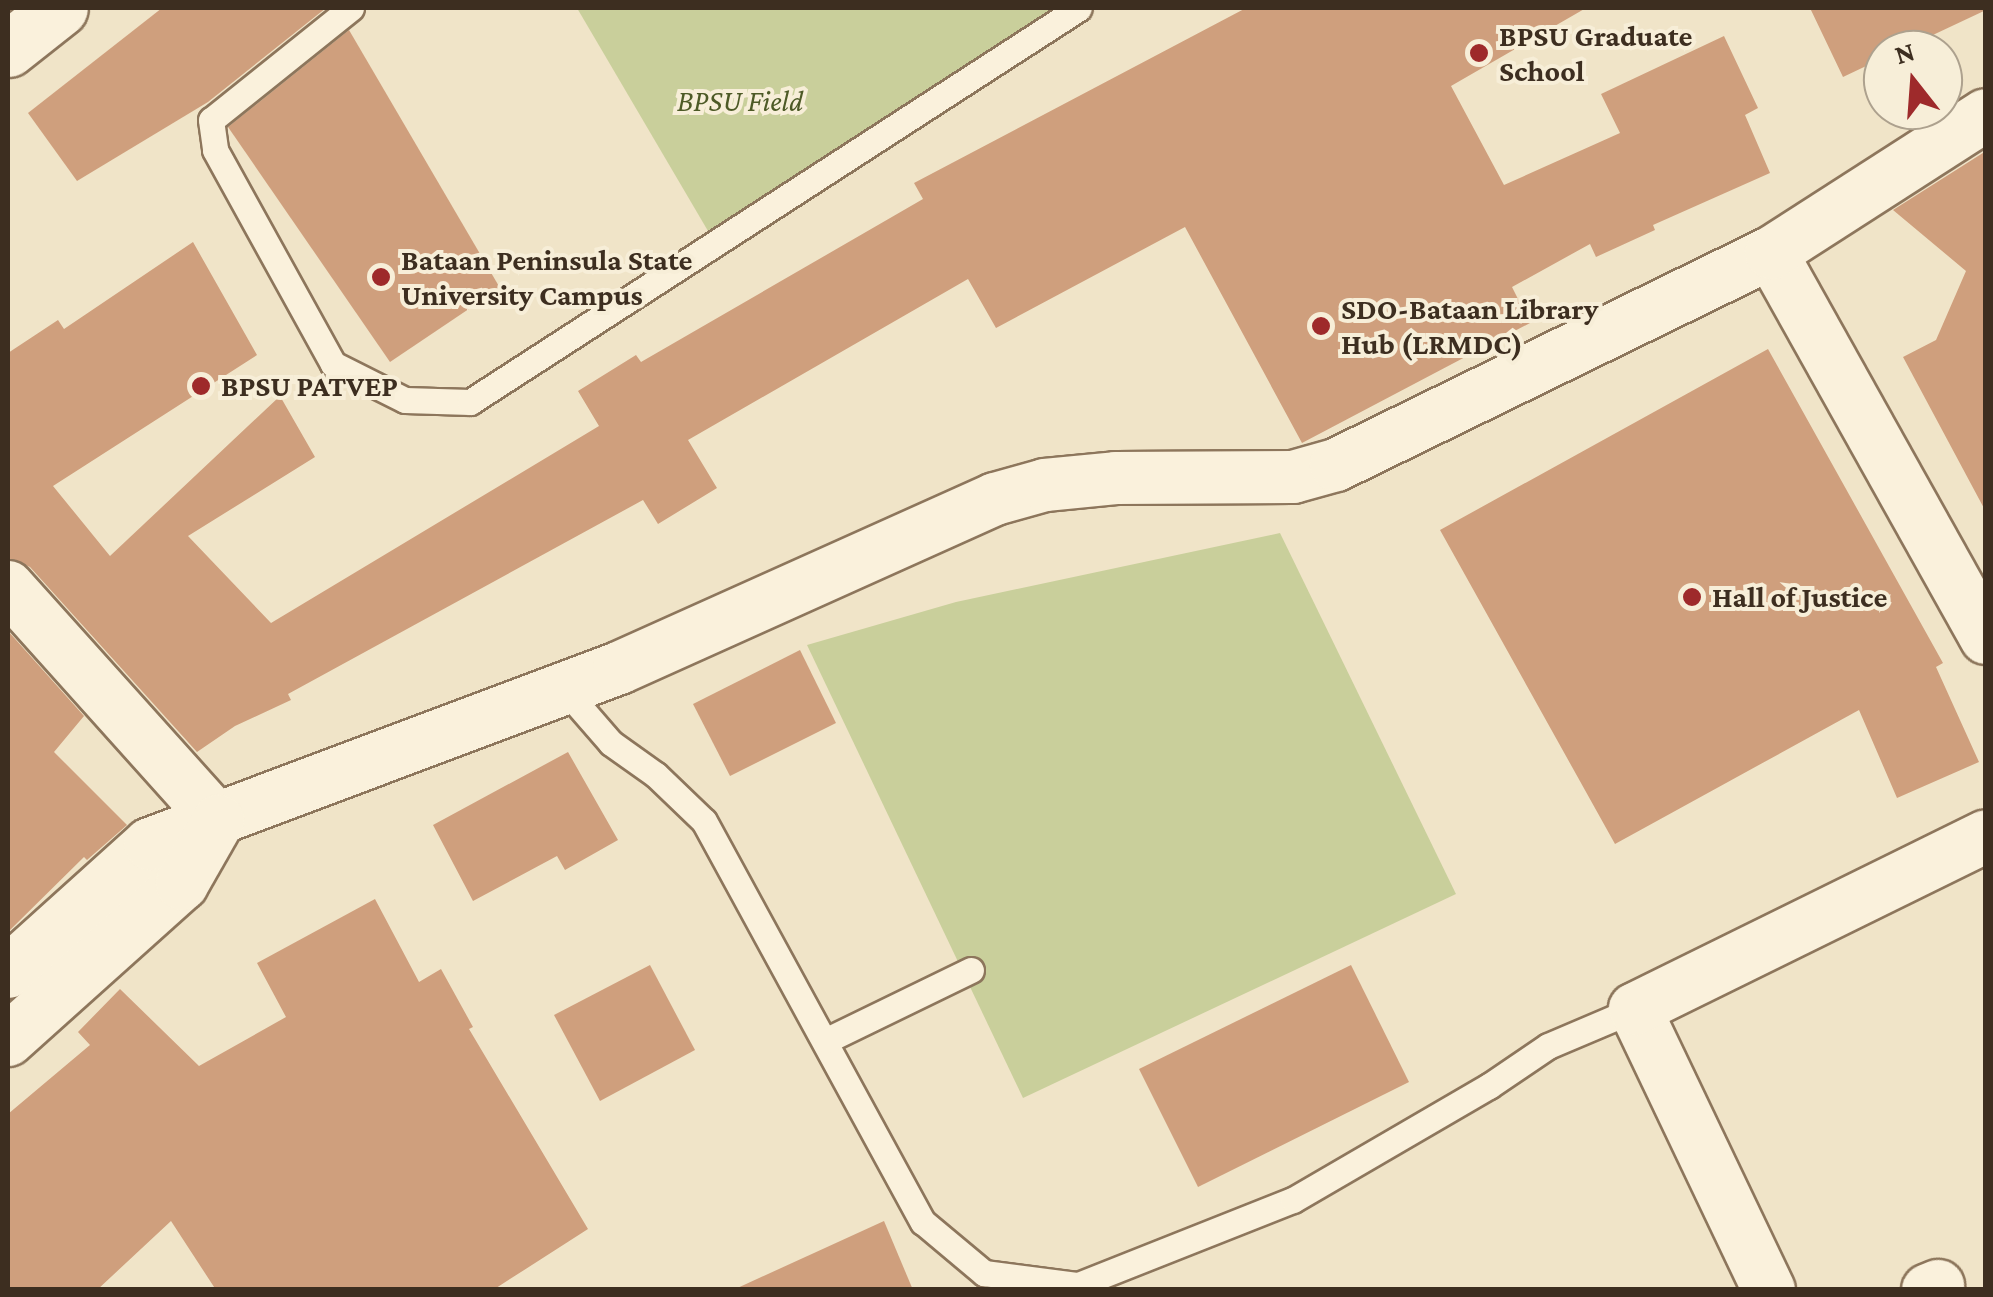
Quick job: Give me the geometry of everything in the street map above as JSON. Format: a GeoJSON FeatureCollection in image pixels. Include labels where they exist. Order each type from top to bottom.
{"type":"FeatureCollection","features":[{"type":"Feature","properties":{"kind":"main road"},"geometry":{"type":"LineString","coordinates":[[8,50],[60,8]]}},
{"type":"Feature","properties":{"kind":"street"},"geometry":{"type":"LineString","coordinates":[[8,972],[150,844],[565,690],[995,499],[1045,485],[1116,478],[1292,477],[1336,465],[1771,253],[1986,115]]}},
{"type":"Feature","properties":{"kind":"street"},"geometry":{"type":"LineString","coordinates":[[1771,253],[1986,638]]}},
{"type":"Feature","properties":{"kind":"street"},"geometry":{"type":"LineString","coordinates":[[8,587],[218,821]]}},
{"type":"Feature","properties":{"kind":"street"},"geometry":{"type":"LineString","coordinates":[[8,1040],[182,884],[218,821]]}},
{"type":"Feature","properties":{"kind":"street"},"geometry":{"type":"LineString","coordinates":[[1769,1290],[1635,1009],[1986,836]]}},
{"type":"Feature","properties":{"kind":"lane"},"geometry":{"type":"LineString","coordinates":[[351,8],[211,120],[215,150],[333,364],[405,400],[470,402],[1080,8]]}},
{"type":"Feature","properties":{"kind":"lane"},"geometry":{"type":"LineString","coordinates":[[565,690],[611,743],[656,775],[704,821],[923,1222],[984,1273],[1078,1285],[1293,1200],[1489,1086],[1548,1046],[1635,1009]]}},
{"type":"Feature","properties":{"kind":"lane"},"geometry":{"type":"LineString","coordinates":[[827,1040],[971,970]]}},
{"type":"Feature","properties":{"kind":"green space","name":"BPSU Field"},"geometry":{"type":"Polygon","coordinates":[[[577,8],[1054,8],[708,231],[577,8]]]}},
{"type":"Feature","properties":{"kind":"green space"},"geometry":{"type":"Polygon","coordinates":[[[1280,533],[1456,894],[1023,1098],[807,645],[956,602],[1280,533]]]}},
{"type":"Feature","properties":{"kind":"building"},"geometry":{"type":"Polygon","coordinates":[[[162,8],[326,8],[208,102],[77,181],[28,113],[162,8]]]}},
{"type":"Feature","properties":{"kind":"building"},"geometry":{"type":"Polygon","coordinates":[[[1246,8],[1586,8],[1451,86],[1504,185],[1620,133],[1601,94],[1724,36],[1758,108],[1745,115],[1770,173],[1653,225],[1655,230],[1596,257],[1590,244],[1512,287],[1530,323],[1302,443],[1185,227],[996,328],[968,279],[688,440],[717,488],[658,524],[643,500],[288,694],[291,700],[235,726],[197,752],[30,567],[8,558],[8,353],[58,320],[64,329],[193,242],[257,355],[53,486],[110,556],[280,396],[315,457],[188,536],[271,623],[599,426],[578,391],[636,355],[641,362],[923,199],[914,183],[1246,8]]]}},
{"type":"Feature","properties":{"kind":"building"},"geometry":{"type":"Polygon","coordinates":[[[1810,8],[1986,8],[1944,30],[1863,30],[1863,68],[1843,77],[1810,8]]]}},
{"type":"Feature","properties":{"kind":"building"},"geometry":{"type":"Polygon","coordinates":[[[349,30],[500,288],[390,362],[228,127],[349,30]]]}},
{"type":"Feature","properties":{"kind":"building"},"geometry":{"type":"Polygon","coordinates":[[[1986,151],[1986,512],[1903,357],[1936,340],[1966,271],[1893,210],[1986,151]]]}},
{"type":"Feature","properties":{"kind":"building","name":"Hall of Justice"},"geometry":{"type":"Polygon","coordinates":[[[1768,349],[1943,663],[1936,667],[1979,762],[1897,798],[1859,710],[1615,844],[1440,530],[1768,349]]]}},
{"type":"Feature","properties":{"kind":"building"},"geometry":{"type":"Polygon","coordinates":[[[8,631],[84,716],[54,752],[127,825],[87,860],[84,857],[8,932],[8,631]]]}},
{"type":"Feature","properties":{"kind":"building"},"geometry":{"type":"Polygon","coordinates":[[[800,650],[836,723],[730,776],[693,704],[800,650]]]}},
{"type":"Feature","properties":{"kind":"building"},"geometry":{"type":"Polygon","coordinates":[[[568,752],[618,840],[565,870],[557,856],[473,901],[433,825],[568,752]]]}},
{"type":"Feature","properties":{"kind":"building"},"geometry":{"type":"Polygon","coordinates":[[[375,899],[419,982],[441,969],[473,1027],[469,1029],[588,1229],[493,1290],[216,1290],[171,1221],[97,1290],[8,1290],[8,1114],[90,1045],[78,1032],[120,989],[199,1066],[286,1017],[257,963],[375,899]]]}},
{"type":"Feature","properties":{"kind":"building"},"geometry":{"type":"Polygon","coordinates":[[[650,965],[695,1050],[600,1101],[554,1015],[650,965]]]}},
{"type":"Feature","properties":{"kind":"building"},"geometry":{"type":"Polygon","coordinates":[[[1351,965],[1409,1082],[1198,1187],[1139,1069],[1351,965]]]}},
{"type":"Feature","properties":{"kind":"building"},"geometry":{"type":"Polygon","coordinates":[[[884,1221],[913,1290],[733,1290],[884,1221]]]}},
{"type":"Feature","properties":{"kind":"place","name":"BPSU Graduate School"},"geometry":{"type":"Point","coordinates":[1479,53]}},
{"type":"Feature","properties":{"kind":"place","name":"Bataan Peninsula State University Campus"},"geometry":{"type":"Point","coordinates":[381,277]}},
{"type":"Feature","properties":{"kind":"place","name":"SDO-Bataan Library Hub (LRMDC)"},"geometry":{"type":"Point","coordinates":[1321,326]}},
{"type":"Feature","properties":{"kind":"place","name":"BPSU PATVEP"},"geometry":{"type":"Point","coordinates":[201,386]}},
{"type":"Feature","properties":{"kind":"place","name":"Hall of Justice"},"geometry":{"type":"Point","coordinates":[1692,597]}}]}
